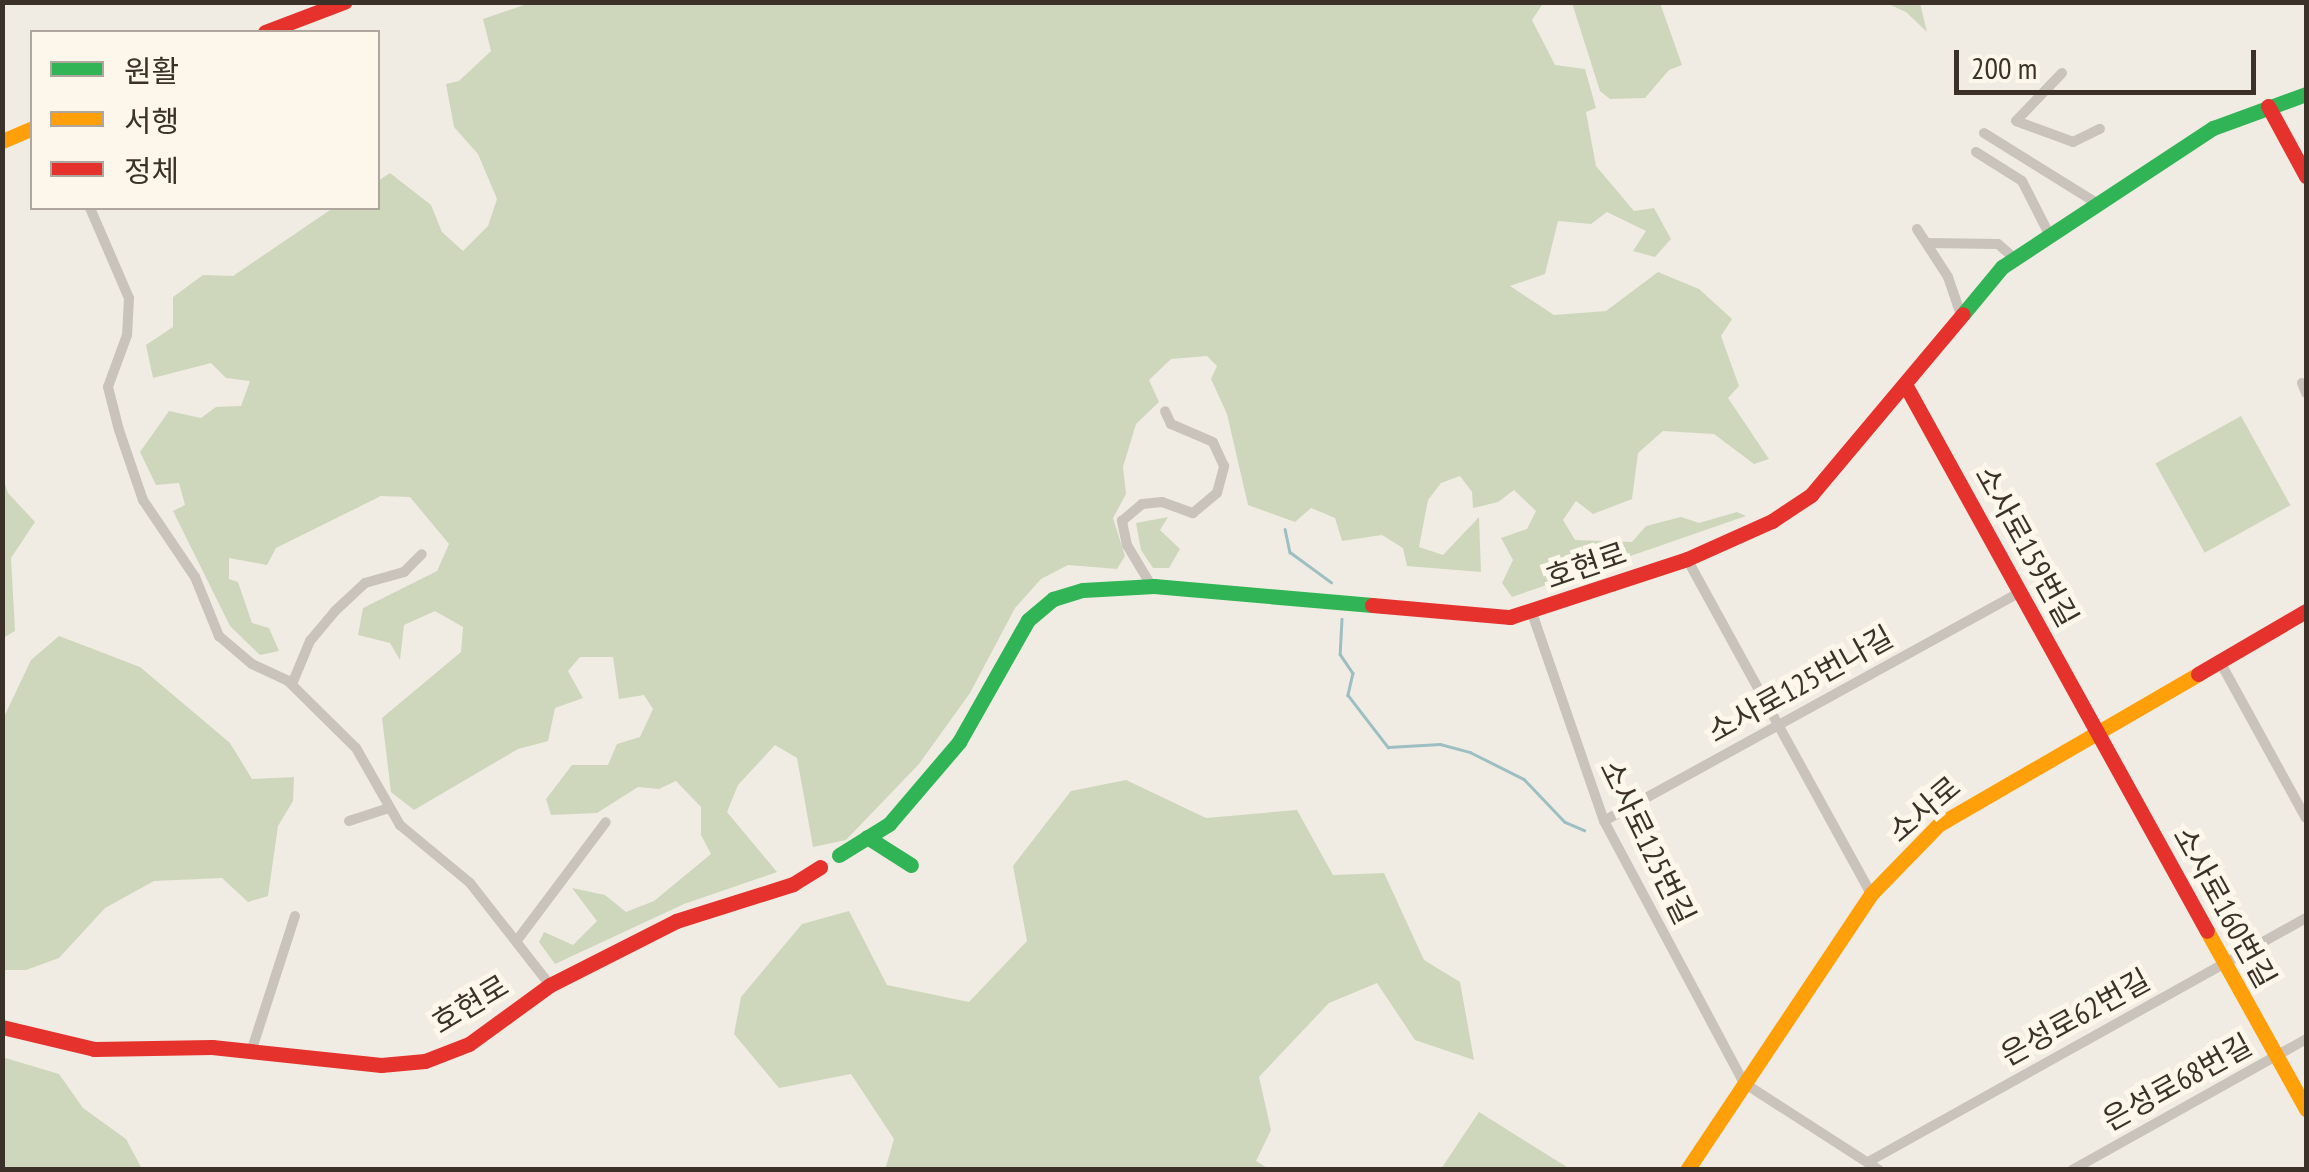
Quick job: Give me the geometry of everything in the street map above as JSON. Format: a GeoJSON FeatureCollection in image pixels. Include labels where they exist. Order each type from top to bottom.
{"type":"FeatureCollection","features":[{"type":"Feature","properties":{"kind":"main road"},"geometry":{"type":"LineString","coordinates":[[270,30],[344,2]]}},
{"type":"Feature","properties":{"kind":"main road","name":"호현로"},"geometry":{"type":"LineString","coordinates":[[839,855],[889,824],[958,742],[1028,620],[1053,599],[1083,590],[1152,586],[1496,616],[1532,613],[1688,558],[1772,522],[1811,495],[2016,259],[2213,128],[2306,94]]}},
{"type":"Feature","properties":{"kind":"main road"},"geometry":{"type":"LineString","coordinates":[[2268,106],[2306,176]]}},
{"type":"Feature","properties":{"kind":"main road"},"geometry":{"type":"LineString","coordinates":[[2,141],[30,129]]}},
{"type":"Feature","properties":{"kind":"main road","name":"소사로159번길"},"geometry":{"type":"LineString","coordinates":[[1907,388],[2098,730]]}},
{"type":"Feature","properties":{"kind":"main road","name":"소사로"},"geometry":{"type":"LineString","coordinates":[[1686,1170],[1872,894],[1962,807],[2306,611]]}},
{"type":"Feature","properties":{"kind":"main road","name":"소사로160번길"},"geometry":{"type":"LineString","coordinates":[[2098,730],[2306,1109]]}},
{"type":"Feature","properties":{"kind":"main road"},"geometry":{"type":"LineString","coordinates":[[867,837],[911,864]]}},
{"type":"Feature","properties":{"kind":"main road","name":"호현로"},"geometry":{"type":"LineString","coordinates":[[2,1027],[94,1049],[251,1052],[380,1065],[425,1061],[469,1044],[550,985],[676,921],[792,884],[820,867]]}},
{"type":"Feature","properties":{"kind":"street"},"geometry":{"type":"LineString","coordinates":[[2062,73],[2016,120],[2073,142],[2100,129]]}},
{"type":"Feature","properties":{"kind":"street"},"geometry":{"type":"LineString","coordinates":[[1984,133],[2098,204]]}},
{"type":"Feature","properties":{"kind":"street"},"geometry":{"type":"LineString","coordinates":[[1976,152],[2022,180],[2050,236]]}},
{"type":"Feature","properties":{"kind":"street"},"geometry":{"type":"LineString","coordinates":[[91,210],[129,298],[127,335],[108,392],[139,492],[194,577],[222,642],[292,684],[359,752],[389,808],[518,940],[550,985]]}},
{"type":"Feature","properties":{"kind":"street"},"geometry":{"type":"LineString","coordinates":[[1917,229],[1962,318]]}},
{"type":"Feature","properties":{"kind":"street"},"geometry":{"type":"LineString","coordinates":[[1927,243],[1998,244],[2016,259]]}},
{"type":"Feature","properties":{"kind":"street"},"geometry":{"type":"LineString","coordinates":[[1152,586],[1126,545],[1122,521],[1142,504],[1162,502],[1193,513],[1217,493],[1224,466],[1212,442],[1171,424],[1165,410]]}},
{"type":"Feature","properties":{"kind":"street"},"geometry":{"type":"LineString","coordinates":[[292,684],[310,641],[335,610],[366,583],[404,572],[422,554]]}},
{"type":"Feature","properties":{"kind":"street"},"geometry":{"type":"LineString","coordinates":[[1688,558],[1872,894]]}},
{"type":"Feature","properties":{"kind":"street","name":"소사로125번나길"},"geometry":{"type":"LineString","coordinates":[[1604,822],[2021,592]]}},
{"type":"Feature","properties":{"kind":"street","name":"소사로125번길"},"geometry":{"type":"LineString","coordinates":[[1532,613],[1604,822],[1744,1083]]}},
{"type":"Feature","properties":{"kind":"street"},"geometry":{"type":"LineString","coordinates":[[2218,660],[2306,818]]}},
{"type":"Feature","properties":{"kind":"street"},"geometry":{"type":"LineString","coordinates":[[349,820],[389,808]]}},
{"type":"Feature","properties":{"kind":"street"},"geometry":{"type":"LineString","coordinates":[[518,940],[606,822]]}},
{"type":"Feature","properties":{"kind":"street"},"geometry":{"type":"LineString","coordinates":[[251,1052],[295,916]]}},
{"type":"Feature","properties":{"kind":"street","name":"은성로62번길"},"geometry":{"type":"LineString","coordinates":[[1868,1162],[2306,918]]}},
{"type":"Feature","properties":{"kind":"street","name":"은성로68번길"},"geometry":{"type":"LineString","coordinates":[[2072,1170],[2306,1040]]}},
{"type":"Feature","properties":{"kind":"street"},"geometry":{"type":"LineString","coordinates":[[1744,1083],[1879,1170]]}},
{"type":"Feature","properties":{"kind":"green space"},"geometry":{"type":"Polygon","coordinates":[[[1544,2],[1532,20],[1555,65],[1585,69],[1596,108],[1586,112],[1596,166],[1634,211],[1654,208],[1671,239],[1655,257],[1633,251],[1646,231],[1607,212],[1591,224],[1558,221],[1545,274],[1510,286],[1554,315],[1606,311],[1658,272],[1699,289],[1732,319],[1721,336],[1739,386],[1728,398],[1769,459],[1754,464],[1714,434],[1663,431],[1638,453],[1632,499],[1593,514],[1576,501],[1563,520],[1575,540],[1632,542],[1646,526],[1681,517],[1699,523],[1737,512],[1746,516],[1512,597],[1502,583],[1513,560],[1501,538],[1527,529],[1536,511],[1514,490],[1498,502],[1473,508],[1472,492],[1460,476],[1441,483],[1428,500],[1419,547],[1443,555],[1479,517],[1481,572],[1407,566],[1403,548],[1382,535],[1342,541],[1335,518],[1311,508],[1295,522],[1248,505],[1227,414],[1211,379],[1217,366],[1207,356],[1171,359],[1149,380],[1159,402],[1136,424],[1123,467],[1126,494],[1113,518],[1125,556],[1117,569],[1068,565],[1041,579],[1015,608],[970,693],[919,764],[846,840],[813,847],[797,758],[775,745],[738,785],[727,812],[777,872],[684,904],[555,964],[539,942],[544,932],[573,945],[597,921],[572,888],[605,895],[626,912],[654,901],[711,854],[701,835],[701,807],[676,781],[659,789],[638,787],[597,813],[551,815],[546,799],[572,765],[608,765],[617,744],[640,737],[653,709],[644,695],[619,699],[613,657],[580,657],[568,671],[583,698],[555,708],[548,741],[518,749],[414,810],[391,792],[382,718],[461,652],[463,627],[435,611],[404,625],[400,660],[390,643],[358,635],[363,608],[437,571],[449,544],[410,497],[381,496],[276,548],[267,565],[229,558],[229,579],[238,582],[252,623],[269,628],[279,651],[260,655],[230,626],[173,511],[185,505],[179,483],[156,485],[140,452],[169,411],[201,418],[216,407],[241,406],[250,381],[226,378],[211,363],[153,378],[146,345],[173,327],[173,297],[203,275],[233,276],[330,210],[380,210],[380,180],[390,173],[431,205],[442,232],[463,251],[488,226],[497,199],[478,154],[454,127],[446,84],[459,81],[491,51],[483,19],[530,3],[1544,2]]]}},
{"type":"Feature","properties":{"kind":"green space"},"geometry":{"type":"Polygon","coordinates":[[[1572,3],[1660,3],[1682,65],[1669,70],[1645,98],[1610,99],[1600,91],[1572,3]]]}},
{"type":"Feature","properties":{"kind":"green space"},"geometry":{"type":"Polygon","coordinates":[[[1886,3],[1920,3],[1927,32],[1906,12],[1886,3]]]}},
{"type":"Feature","properties":{"kind":"green space"},"geometry":{"type":"Polygon","coordinates":[[[2241,416],[2290,505],[2205,553],[2155,464],[2241,416]]]}},
{"type":"Feature","properties":{"kind":"green space"},"geometry":{"type":"Polygon","coordinates":[[[2,475],[8,493],[35,522],[11,558],[15,631],[3,638],[2,475]]]}},
{"type":"Feature","properties":{"kind":"green space"},"geometry":{"type":"Polygon","coordinates":[[[1168,517],[1160,530],[1180,549],[1169,568],[1153,568],[1141,550],[1136,523],[1168,517]]]}},
{"type":"Feature","properties":{"kind":"green space"},"geometry":{"type":"Polygon","coordinates":[[[59,636],[140,667],[230,743],[252,779],[294,777],[293,801],[278,826],[268,896],[248,902],[222,878],[154,881],[105,908],[59,958],[26,970],[3,970],[3,719],[31,660],[59,636]]]}},
{"type":"Feature","properties":{"kind":"green space"},"geometry":{"type":"Polygon","coordinates":[[[1126,780],[1206,818],[1297,810],[1333,875],[1384,873],[1424,960],[1460,982],[1474,1060],[1415,1040],[1377,983],[1329,1003],[1259,1077],[1271,1130],[1256,1161],[1269,1169],[885,1170],[894,1139],[851,1074],[779,1088],[734,1034],[741,997],[802,924],[849,911],[887,985],[969,1002],[1027,941],[1013,866],[1071,791],[1126,780]]]}},
{"type":"Feature","properties":{"kind":"green space"},"geometry":{"type":"Polygon","coordinates":[[[2,1057],[59,1074],[83,1108],[126,1139],[142,1169],[3,1169],[2,1057]]]}},
{"type":"Feature","properties":{"kind":"green space"},"geometry":{"type":"Polygon","coordinates":[[[1479,1112],[1570,1169],[1441,1169],[1479,1112]]]}},
{"type":"Feature","properties":{"kind":"waterway"},"geometry":{"type":"LineString","coordinates":[[1285,529],[1290,552],[1331,582]]}},
{"type":"Feature","properties":{"kind":"waterway"},"geometry":{"type":"LineString","coordinates":[[1342,619],[1340,654],[1353,673],[1348,695],[1388,747],[1440,744],[1470,752],[1524,779],[1565,822],[1584,830]]}},
{"type":"Feature","properties":{"kind":"traffic: fast"},"geometry":{"type":"LineString","coordinates":[[1963,314],[2002,267],[2213,128],[2306,94]]}},
{"type":"Feature","properties":{"kind":"traffic: fast"},"geometry":{"type":"LineString","coordinates":[[839,855],[889,824],[959,742],[1028,620],[1053,599],[1083,590],[1154,586],[1372,605]]}},
{"type":"Feature","properties":{"kind":"traffic: fast"},"geometry":{"type":"LineString","coordinates":[[867,837],[911,865]]}},
{"type":"Feature","properties":{"kind":"traffic: slow"},"geometry":{"type":"LineString","coordinates":[[2,141],[30,129]]}},
{"type":"Feature","properties":{"kind":"traffic: slow"},"geometry":{"type":"LineString","coordinates":[[1687,1170],[1871,894],[1938,825],[2198,674]]}},
{"type":"Feature","properties":{"kind":"traffic: slow"},"geometry":{"type":"LineString","coordinates":[[2207,931],[2306,1109]]}},
{"type":"Feature","properties":{"kind":"traffic: jam"},"geometry":{"type":"LineString","coordinates":[[270,30],[344,2]]}},
{"type":"Feature","properties":{"kind":"traffic: jam"},"geometry":{"type":"LineString","coordinates":[[2268,106],[2306,176]]}},
{"type":"Feature","properties":{"kind":"traffic: jam"},"geometry":{"type":"LineString","coordinates":[[1372,605],[1510,617],[1687,559],[1772,521],[1811,495],[1963,314]]}},
{"type":"Feature","properties":{"kind":"traffic: jam"},"geometry":{"type":"LineString","coordinates":[[1907,388],[2207,931]]}},
{"type":"Feature","properties":{"kind":"traffic: jam"},"geometry":{"type":"LineString","coordinates":[[2198,674],[2306,611]]}},
{"type":"Feature","properties":{"kind":"traffic: jam"},"geometry":{"type":"LineString","coordinates":[[2,1027],[94,1049],[212,1047],[381,1065],[425,1061],[469,1044],[550,985],[676,921],[793,884],[820,867]]}}]}
